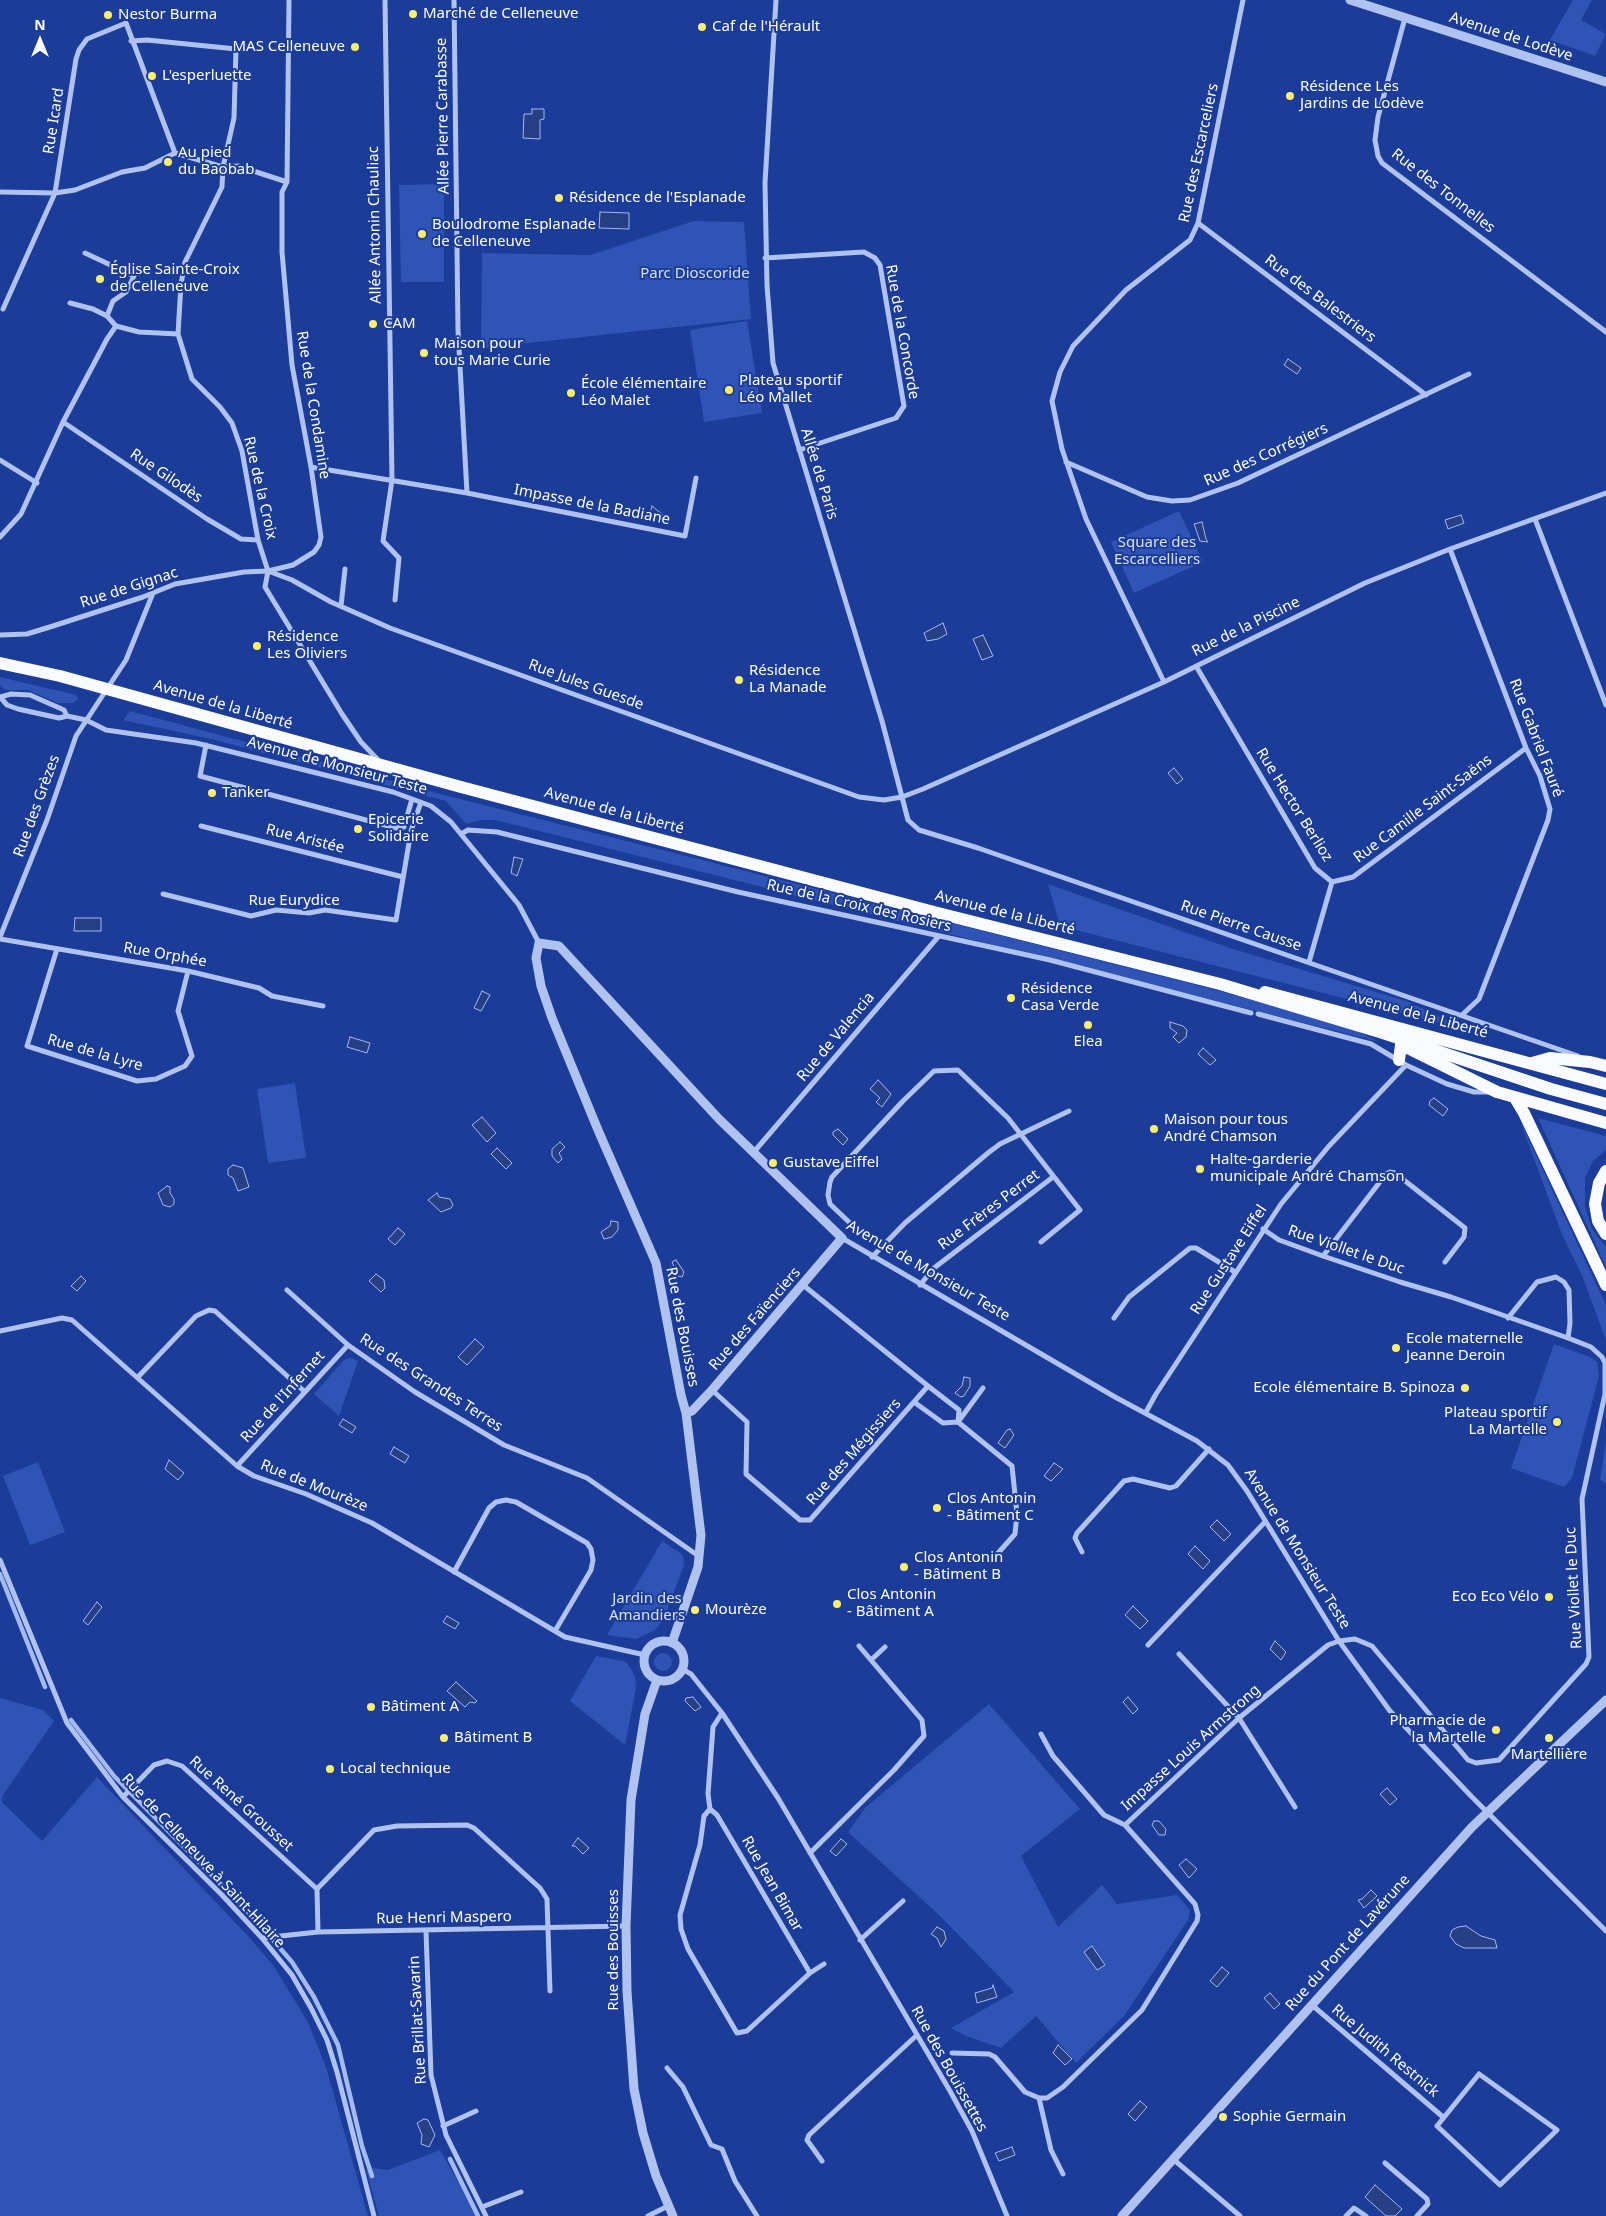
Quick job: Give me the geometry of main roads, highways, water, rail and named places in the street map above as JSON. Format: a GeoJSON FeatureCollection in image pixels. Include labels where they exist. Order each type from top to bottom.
{"type":"FeatureCollection","features":[{"type":"Feature","properties":{"kind":"main road","name":"Avenue de la Liberté"},"geometry":{"type":"LineString","coordinates":[[0,663],[108,690],[934,912],[1220,984],[1383,1033],[1460,1060],[1606,1104]]}},
{"type":"Feature","properties":{"kind":"main road","name":"Avenue de la Liberté"},"geometry":{"type":"LineString","coordinates":[[1220,984],[1281,994],[1606,1084]]}},
{"type":"Feature","properties":{"kind":"main road","name":"Avenue de la Liberté"},"geometry":{"type":"LineString","coordinates":[[1383,1033],[1401,1045],[1497,1092],[1606,1123]]}},
{"type":"Feature","properties":{"kind":"main road"},"geometry":{"type":"LineString","coordinates":[[1401,1045],[1402,1063]]}},
{"type":"Feature","properties":{"kind":"main road"},"geometry":{"type":"LineString","coordinates":[[1532,1063],[1550,1058],[1590,1062],[1606,1066]]}},
{"type":"Feature","properties":{"kind":"main road"},"geometry":{"type":"LineString","coordinates":[[1515,1098],[1524,1113],[1606,1285]]}},
{"type":"Feature","properties":{"kind":"main road"},"geometry":{"type":"LineString","coordinates":[[1606,1171],[1599,1184],[1595,1204],[1598,1221],[1606,1234]]}},
{"type":"Feature","properties":{"kind":"waterway"},"geometry":{"type":"LineString","coordinates":[[0,1574],[45,1687]]}},
{"type":"Feature","properties":{"kind":"waterway"},"geometry":{"type":"LineString","coordinates":[[71,1720],[114,1776],[252,1916],[292,1962],[314,1997],[338,2045],[362,2146],[372,2176]]}},
{"type":"Feature","properties":{"kind":"waterway"},"geometry":{"type":"LineString","coordinates":[[450,2159],[478,2216]]}},
{"type":"Feature","properties":{"kind":"place","name":"Marché de Celleneuve"},"geometry":{"type":"Point","coordinates":[413,14]}},
{"type":"Feature","properties":{"kind":"place","name":"Nestor Burma"},"geometry":{"type":"Point","coordinates":[108,15]}},
{"type":"Feature","properties":{"kind":"place","name":"Caf de l'Hérault"},"geometry":{"type":"Point","coordinates":[702,27]}},
{"type":"Feature","properties":{"kind":"place","name":"MAS Celleneuve"},"geometry":{"type":"Point","coordinates":[355,47]}},
{"type":"Feature","properties":{"kind":"place","name":"L'esperluette"},"geometry":{"type":"Point","coordinates":[152,76]}},
{"type":"Feature","properties":{"kind":"place","name":"Résidence Les Jardins de Lodève"},"geometry":{"type":"Point","coordinates":[1290,96]}},
{"type":"Feature","properties":{"kind":"place","name":"Au pied du Baobab"},"geometry":{"type":"Point","coordinates":[168,162]}},
{"type":"Feature","properties":{"kind":"place","name":"Résidence de l'Esplanade"},"geometry":{"type":"Point","coordinates":[559,198]}},
{"type":"Feature","properties":{"kind":"place","name":"Boulodrome Esplanade de Celleneuve"},"geometry":{"type":"Point","coordinates":[422,234]}},
{"type":"Feature","properties":{"kind":"place","name":"Église Sainte-Croix de Celleneuve"},"geometry":{"type":"Point","coordinates":[100,279]}},
{"type":"Feature","properties":{"kind":"place","name":"CAM"},"geometry":{"type":"Point","coordinates":[373,324]}},
{"type":"Feature","properties":{"kind":"place","name":"Maison pour tous Marie Curie"},"geometry":{"type":"Point","coordinates":[424,353]}},
{"type":"Feature","properties":{"kind":"place","name":"Plateau sportif Léo Mallet"},"geometry":{"type":"Point","coordinates":[729,390]}},
{"type":"Feature","properties":{"kind":"place","name":"École élémentaire Léo Malet"},"geometry":{"type":"Point","coordinates":[571,393]}},
{"type":"Feature","properties":{"kind":"place","name":"Résidence Les Oliviers"},"geometry":{"type":"Point","coordinates":[257,646]}},
{"type":"Feature","properties":{"kind":"place","name":"Résidence La Manade"},"geometry":{"type":"Point","coordinates":[739,680]}},
{"type":"Feature","properties":{"kind":"place","name":"Tanker"},"geometry":{"type":"Point","coordinates":[212,793]}},
{"type":"Feature","properties":{"kind":"place","name":"Epicerie Solidaire"},"geometry":{"type":"Point","coordinates":[358,829]}},
{"type":"Feature","properties":{"kind":"place","name":"Résidence Casa Verde"},"geometry":{"type":"Point","coordinates":[1011,998]}},
{"type":"Feature","properties":{"kind":"place","name":"Elea"},"geometry":{"type":"Point","coordinates":[1088,1025]}},
{"type":"Feature","properties":{"kind":"place","name":"Maison pour tous André Chamson"},"geometry":{"type":"Point","coordinates":[1154,1129]}},
{"type":"Feature","properties":{"kind":"place","name":"Gustave Eiffel"},"geometry":{"type":"Point","coordinates":[773,1163]}},
{"type":"Feature","properties":{"kind":"place","name":"Halte-garderie municipale André Chamson"},"geometry":{"type":"Point","coordinates":[1200,1169]}},
{"type":"Feature","properties":{"kind":"place","name":"Ecole maternelle Jeanne Deroin"},"geometry":{"type":"Point","coordinates":[1396,1348]}},
{"type":"Feature","properties":{"kind":"place","name":"Ecole élémentaire B. Spinoza"},"geometry":{"type":"Point","coordinates":[1465,1388]}},
{"type":"Feature","properties":{"kind":"place","name":"Plateau sportif La Martelle"},"geometry":{"type":"Point","coordinates":[1557,1422]}},
{"type":"Feature","properties":{"kind":"place","name":"Clos Antonin - Bâtiment C"},"geometry":{"type":"Point","coordinates":[937,1508]}},
{"type":"Feature","properties":{"kind":"place","name":"Clos Antonin - Bâtiment B"},"geometry":{"type":"Point","coordinates":[904,1567]}},
{"type":"Feature","properties":{"kind":"place","name":"Eco Eco Vélo"},"geometry":{"type":"Point","coordinates":[1549,1597]}},
{"type":"Feature","properties":{"kind":"place","name":"Clos Antonin - Bâtiment A"},"geometry":{"type":"Point","coordinates":[837,1604]}},
{"type":"Feature","properties":{"kind":"place","name":"Mourèze"},"geometry":{"type":"Point","coordinates":[695,1610]}},
{"type":"Feature","properties":{"kind":"place","name":"Bâtiment A"},"geometry":{"type":"Point","coordinates":[371,1707]}},
{"type":"Feature","properties":{"kind":"place","name":"Pharmacie de la Martelle"},"geometry":{"type":"Point","coordinates":[1496,1730]}},
{"type":"Feature","properties":{"kind":"place","name":"Bâtiment B"},"geometry":{"type":"Point","coordinates":[444,1738]}},
{"type":"Feature","properties":{"kind":"place","name":"Martellière"},"geometry":{"type":"Point","coordinates":[1549,1738]}},
{"type":"Feature","properties":{"kind":"place","name":"Local technique"},"geometry":{"type":"Point","coordinates":[330,1769]}},
{"type":"Feature","properties":{"kind":"place","name":"Sophie Germain"},"geometry":{"type":"Point","coordinates":[1223,2117]}},
{"type":"Feature","properties":{"kind":"park label","name":"Parc Dioscoride"},"geometry":{"type":"Point","coordinates":[695,274]}},
{"type":"Feature","properties":{"kind":"park label","name":"Square des Escarcelliers"},"geometry":{"type":"Point","coordinates":[1157,552]}},
{"type":"Feature","properties":{"kind":"park label","name":"Jardin des Amandiers"},"geometry":{"type":"Point","coordinates":[647,1608]}}]}
